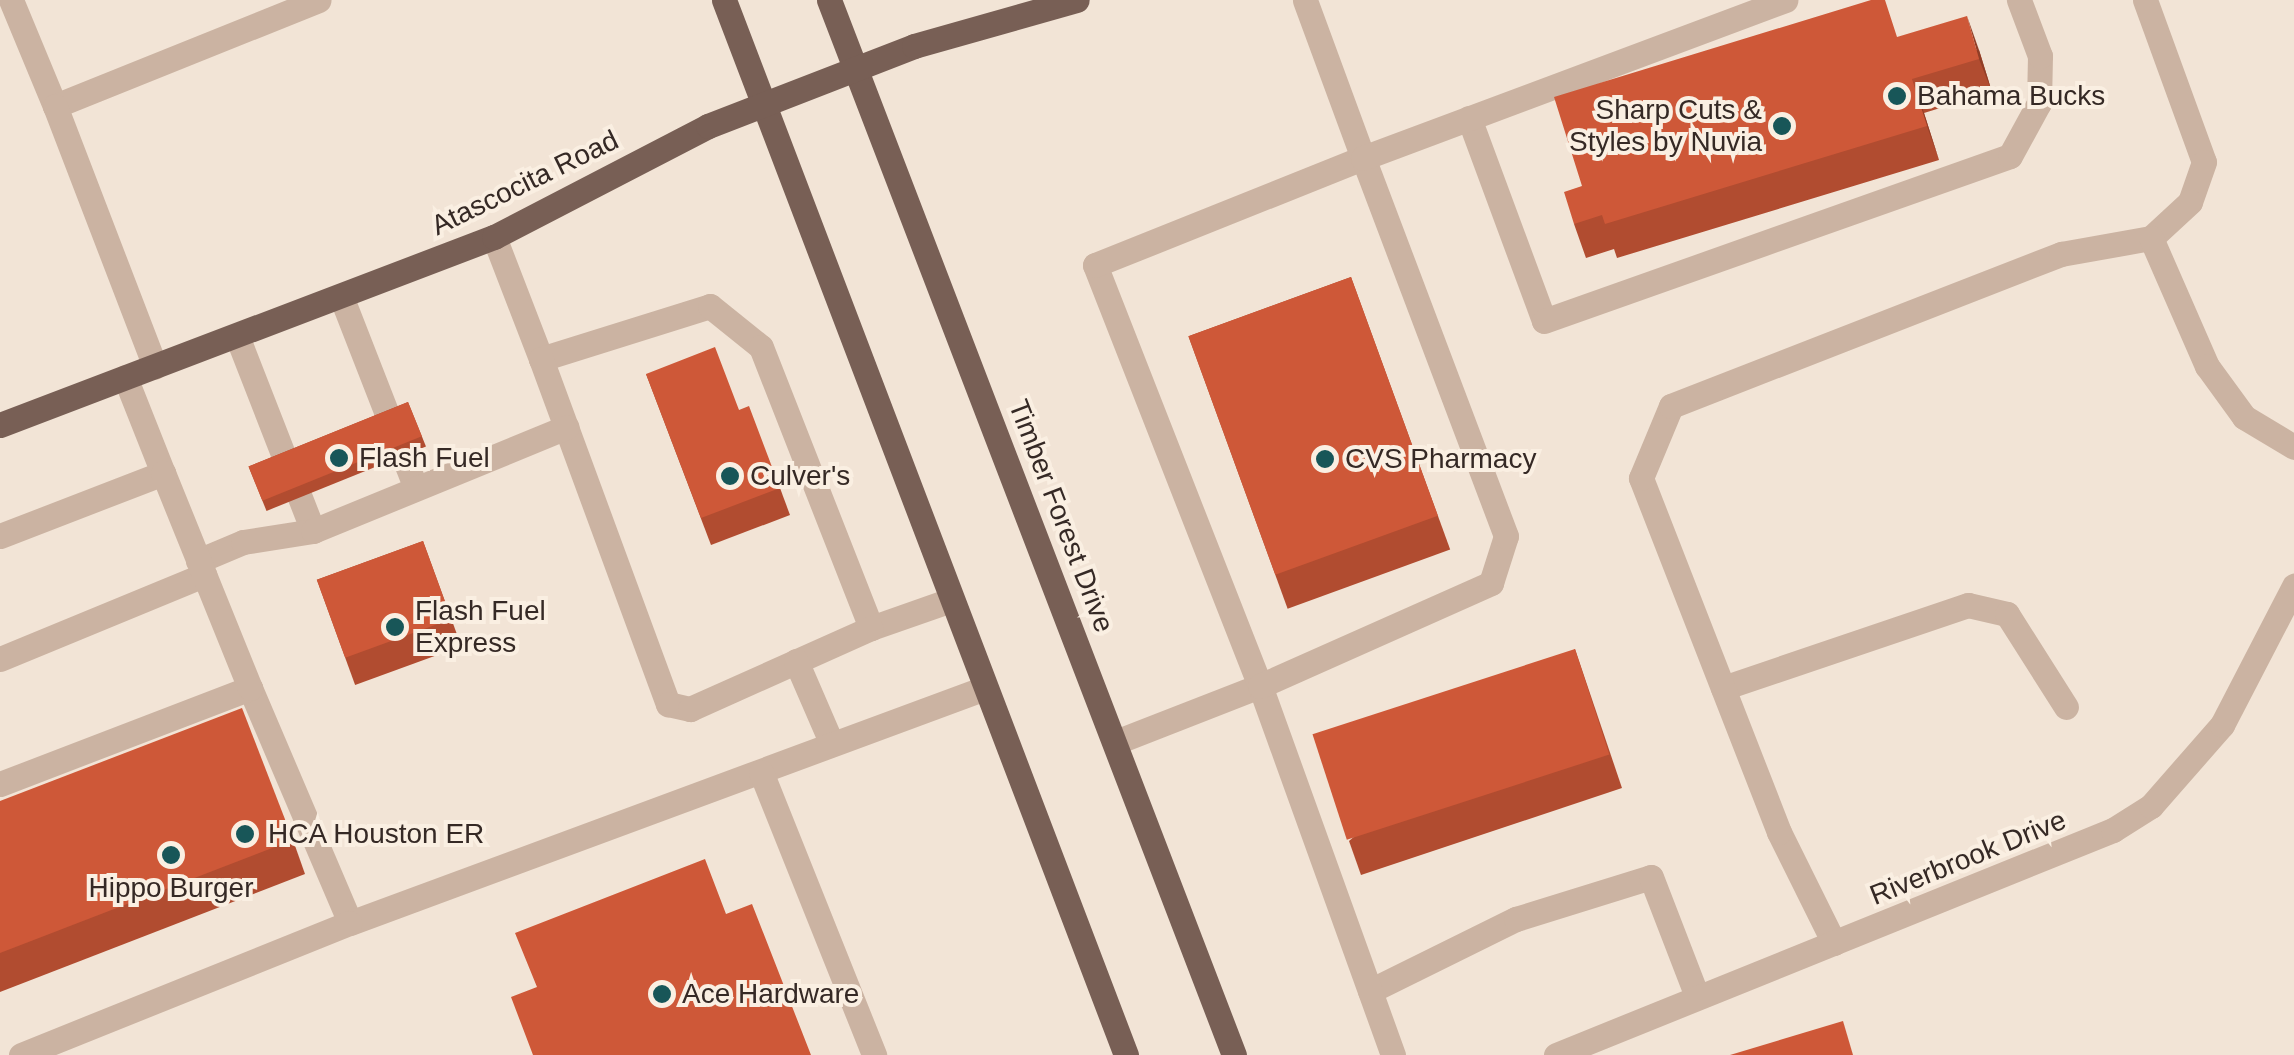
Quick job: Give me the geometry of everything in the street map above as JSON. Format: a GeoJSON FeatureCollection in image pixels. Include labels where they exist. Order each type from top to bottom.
{"type":"FeatureCollection","features":[{"type":"Feature","properties":{"kind":"main road"},"geometry":{"type":"LineString","coordinates":[[724,0],[1126,1055]]}},
{"type":"Feature","properties":{"kind":"main road","name":"Timber Forest Drive"},"geometry":{"type":"LineString","coordinates":[[829,0],[1234,1055]]}},
{"type":"Feature","properties":{"kind":"main road","name":"Atascocita Road"},"geometry":{"type":"LineString","coordinates":[[0,425],[494,237],[708,126],[856,68],[1077,0]]}},
{"type":"Feature","properties":{"kind":"street"},"geometry":{"type":"LineString","coordinates":[[11,0],[156,366]]}},
{"type":"Feature","properties":{"kind":"street"},"geometry":{"type":"LineString","coordinates":[[54,106],[319,0]]}},
{"type":"Feature","properties":{"kind":"street"},"geometry":{"type":"LineString","coordinates":[[1116,742],[1260,686],[1491,583],[1506,536],[1305,0]]}},
{"type":"Feature","properties":{"kind":"street"},"geometry":{"type":"LineString","coordinates":[[1394,1055],[1260,686],[1095,265],[1363,158],[1785,0]]}},
{"type":"Feature","properties":{"kind":"street"},"geometry":{"type":"LineString","coordinates":[[1469,118],[1544,321],[2010,156],[2038,103],[2040,56],[2019,0]]}},
{"type":"Feature","properties":{"kind":"street"},"geometry":{"type":"LineString","coordinates":[[1834,943],[1780,832],[1641,478],[1670,406],[2060,254],[2151,238],[2190,202],[2204,162],[2144,0]]}},
{"type":"Feature","properties":{"kind":"street"},"geometry":{"type":"LineString","coordinates":[[494,237],[668,704],[690,709],[871,628],[951,600]]}},
{"type":"Feature","properties":{"kind":"street"},"geometry":{"type":"LineString","coordinates":[[2151,238],[2207,366],[2244,417],[2294,446]]}},
{"type":"Feature","properties":{"kind":"street"},"geometry":{"type":"LineString","coordinates":[[341,296],[416,488]]}},
{"type":"Feature","properties":{"kind":"street"},"geometry":{"type":"LineString","coordinates":[[541,360],[710,306],[761,348],[871,628]]}},
{"type":"Feature","properties":{"kind":"street"},"geometry":{"type":"LineString","coordinates":[[236,336],[312,530]]}},
{"type":"Feature","properties":{"kind":"street"},"geometry":{"type":"LineString","coordinates":[[125,378],[350,924]]}},
{"type":"Feature","properties":{"kind":"street"},"geometry":{"type":"LineString","coordinates":[[0,659],[201,568],[243,542],[312,530],[566,427]]}},
{"type":"Feature","properties":{"kind":"street"},"geometry":{"type":"LineString","coordinates":[[0,536],[163,473]]}},
{"type":"Feature","properties":{"kind":"street","name":"Riverbrook Drive"},"geometry":{"type":"LineString","coordinates":[[1556,1055],[1696,996],[2076,849],[2151,806],[2222,725],[2294,586]]}},
{"type":"Feature","properties":{"kind":"street"},"geometry":{"type":"LineString","coordinates":[[1723,688],[1968,605],[2007,614],[2066,707]]}},
{"type":"Feature","properties":{"kind":"street"},"geometry":{"type":"LineString","coordinates":[[796,661],[832,744]]}},
{"type":"Feature","properties":{"kind":"street"},"geometry":{"type":"LineString","coordinates":[[0,784],[250,688]]}},
{"type":"Feature","properties":{"kind":"street"},"geometry":{"type":"LineString","coordinates":[[21,1055],[350,924],[985,688]]}},
{"type":"Feature","properties":{"kind":"street"},"geometry":{"type":"LineString","coordinates":[[760,772],[874,1055]]}},
{"type":"Feature","properties":{"kind":"street"},"geometry":{"type":"LineString","coordinates":[[1370,991],[1516,919],[1652,878],[1696,996]]}},
{"type":"Feature","properties":{"kind":"building"},"geometry":{"type":"Polygon","coordinates":[[[1871,0],[1885,0],[1897,37],[1967,16],[1979,59],[1912,79],[1927,126],[1605,224],[1602,215],[1574,224],[1564,192],[1582,186],[1554,97],[1871,0]]]}},
{"type":"Feature","properties":{"kind":"building","name":"CVS Pharmacy"},"geometry":{"type":"Polygon","coordinates":[[[1351,277],[1438,516],[1275,575],[1188,336],[1351,277]]]}},
{"type":"Feature","properties":{"kind":"building","name":"Culver's"},"geometry":{"type":"Polygon","coordinates":[[[715,347],[739,410],[749,406],[780,488],[701,518],[646,374],[715,347]]]}},
{"type":"Feature","properties":{"kind":"building","name":"Flash Fuel"},"geometry":{"type":"Polygon","coordinates":[[[408,402],[422,436],[262,501],[249,466],[408,402]]]}},
{"type":"Feature","properties":{"kind":"building","name":"Flash Fuel Express"},"geometry":{"type":"Polygon","coordinates":[[[423,541],[451,619],[345,658],[317,580],[423,541]]]}},
{"type":"Feature","properties":{"kind":"building"},"geometry":{"type":"Polygon","coordinates":[[[1575,649],[1609,755],[1347,840],[1313,734],[1575,649]]]}},
{"type":"Feature","properties":{"kind":"building"},"geometry":{"type":"Polygon","coordinates":[[[242,708],[293,840],[0,953],[0,801],[242,708]]]}},
{"type":"Feature","properties":{"kind":"building","name":"Ace Hardware"},"geometry":{"type":"Polygon","coordinates":[[[705,859],[726,914],[752,904],[811,1055],[533,1055],[511,997],[537,987],[515,933],[705,859]]]}},
{"type":"Feature","properties":{"kind":"building"},"geometry":{"type":"Polygon","coordinates":[[[1843,1021],[1853,1055],[1730,1055],[1843,1021]]]}},
{"type":"Feature","properties":{"kind":"place","name":"Bahama Bucks"},"geometry":{"type":"Point","coordinates":[1897,96]}},
{"type":"Feature","properties":{"kind":"place","name":"Sharp Cuts & Styles by Nuvia"},"geometry":{"type":"Point","coordinates":[1782,126]}},
{"type":"Feature","properties":{"kind":"place","name":"Flash Fuel"},"geometry":{"type":"Point","coordinates":[339,458]}},
{"type":"Feature","properties":{"kind":"place","name":"CVS Pharmacy"},"geometry":{"type":"Point","coordinates":[1325,459]}},
{"type":"Feature","properties":{"kind":"place","name":"Culver's"},"geometry":{"type":"Point","coordinates":[730,476]}},
{"type":"Feature","properties":{"kind":"place","name":"Flash Fuel Express"},"geometry":{"type":"Point","coordinates":[395,627]}},
{"type":"Feature","properties":{"kind":"place","name":"HCA Houston ER"},"geometry":{"type":"Point","coordinates":[245,834]}},
{"type":"Feature","properties":{"kind":"place","name":"Hippo Burger"},"geometry":{"type":"Point","coordinates":[171,855]}},
{"type":"Feature","properties":{"kind":"place","name":"Ace Hardware"},"geometry":{"type":"Point","coordinates":[662,994]}}]}
